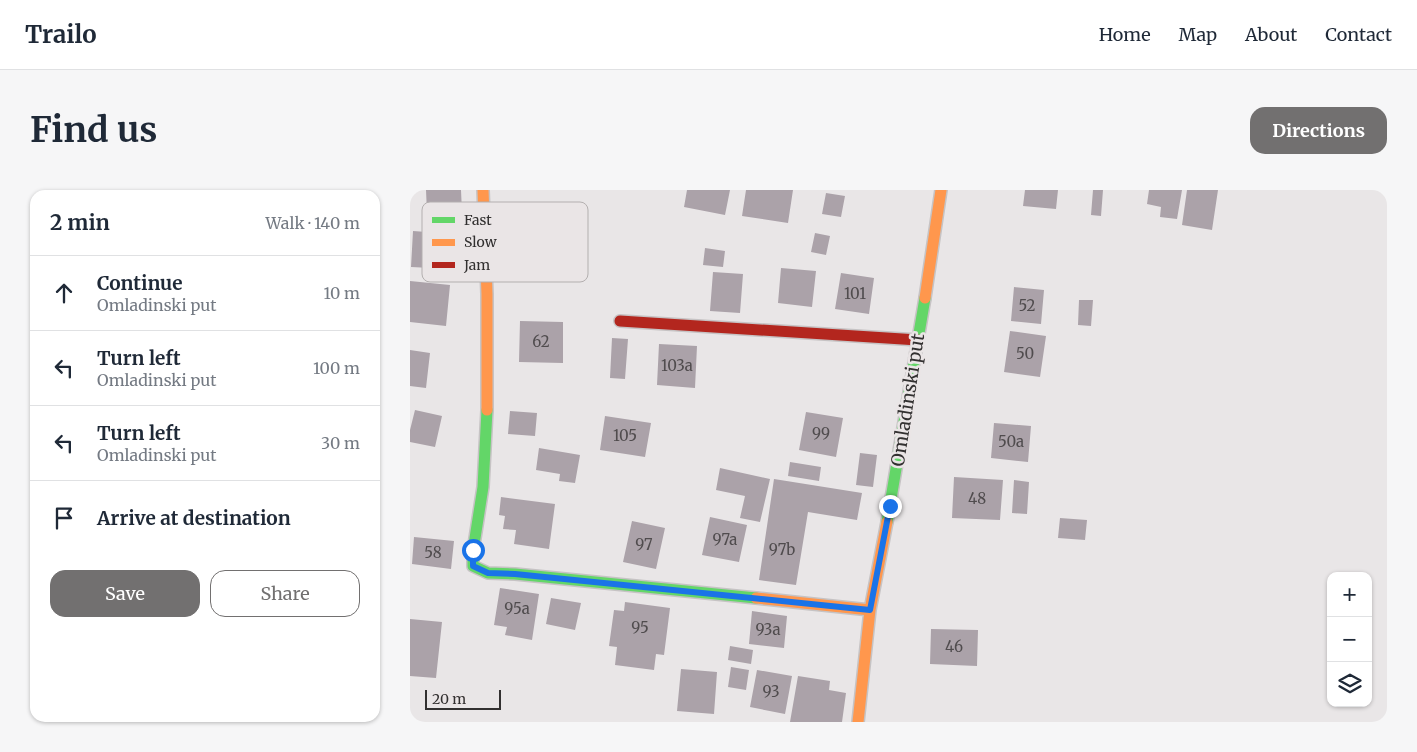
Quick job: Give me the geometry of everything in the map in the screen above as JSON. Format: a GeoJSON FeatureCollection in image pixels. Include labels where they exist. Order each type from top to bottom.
{"type":"FeatureCollection","features":[{"type":"Feature","properties":{"kind":"street","name":"Omladinski put"},"geometry":{"type":"LineString","coordinates":[[858,722],[870,610],[890,506],[942,190]]}},
{"type":"Feature","properties":{"kind":"street"},"geometry":{"type":"LineString","coordinates":[[487,282],[488,394],[482,487],[473,550],[473,566],[488,573],[515,574],[870,610]]}},
{"type":"Feature","properties":{"kind":"street"},"geometry":{"type":"LineString","coordinates":[[620,321],[918,340]]}},
{"type":"Feature","properties":{"kind":"building"},"geometry":{"type":"Polygon","coordinates":[[[426,190],[461,190],[462,202],[427,202],[426,190]]]}},
{"type":"Feature","properties":{"kind":"building"},"geometry":{"type":"Polygon","coordinates":[[[687,190],[730,190],[725,215],[684,207],[687,190]]]}},
{"type":"Feature","properties":{"kind":"building"},"geometry":{"type":"Polygon","coordinates":[[[746,190],[793,190],[788,223],[742,216],[746,190]]]}},
{"type":"Feature","properties":{"kind":"building"},"geometry":{"type":"Polygon","coordinates":[[[1025,190],[1058,190],[1056,209],[1023,206],[1025,190]]]}},
{"type":"Feature","properties":{"kind":"building"},"geometry":{"type":"Polygon","coordinates":[[[1093,190],[1103,190],[1101,216],[1091,215],[1093,190]]]}},
{"type":"Feature","properties":{"kind":"building"},"geometry":{"type":"Polygon","coordinates":[[[1149,190],[1182,190],[1177,219],[1160,217],[1161,207],[1147,204],[1149,190]]]}},
{"type":"Feature","properties":{"kind":"building"},"geometry":{"type":"Polygon","coordinates":[[[1187,190],[1218,190],[1212,230],[1182,225],[1187,190]]]}},
{"type":"Feature","properties":{"kind":"building"},"geometry":{"type":"Polygon","coordinates":[[[826,193],[845,196],[841,217],[822,214],[826,193]]]}},
{"type":"Feature","properties":{"kind":"building"},"geometry":{"type":"Polygon","coordinates":[[[413,231],[422,232],[422,268],[411,267],[413,231]]]}},
{"type":"Feature","properties":{"kind":"building"},"geometry":{"type":"Polygon","coordinates":[[[815,233],[830,236],[826,255],[811,252],[815,233]]]}},
{"type":"Feature","properties":{"kind":"building"},"geometry":{"type":"Polygon","coordinates":[[[705,248],[725,251],[723,267],[703,265],[705,248]]]}},
{"type":"Feature","properties":{"kind":"building"},"geometry":{"type":"Polygon","coordinates":[[[781,268],[816,271],[812,307],[778,303],[781,268]]]}},
{"type":"Feature","properties":{"kind":"building"},"geometry":{"type":"Polygon","coordinates":[[[713,272],[743,274],[740,313],[710,311],[713,272]]]}},
{"type":"Feature","properties":{"kind":"building"},"geometry":{"type":"Polygon","coordinates":[[[841,273],[874,278],[869,314],[835,309],[841,273]]]}},
{"type":"Feature","properties":{"kind":"building"},"geometry":{"type":"Polygon","coordinates":[[[410,281],[450,285],[446,326],[410,322],[410,281]]]}},
{"type":"Feature","properties":{"kind":"building"},"geometry":{"type":"Polygon","coordinates":[[[1014,287],[1044,290],[1041,324],[1011,321],[1014,287]]]}},
{"type":"Feature","properties":{"kind":"building"},"geometry":{"type":"Polygon","coordinates":[[[1079,300],[1093,300],[1091,326],[1078,325],[1079,300]]]}},
{"type":"Feature","properties":{"kind":"building"},"geometry":{"type":"Polygon","coordinates":[[[520,321],[563,322],[563,363],[519,362],[520,321]]]}},
{"type":"Feature","properties":{"kind":"building"},"geometry":{"type":"Polygon","coordinates":[[[1010,331],[1046,336],[1040,377],[1004,372],[1010,331]]]}},
{"type":"Feature","properties":{"kind":"building"},"geometry":{"type":"Polygon","coordinates":[[[612,338],[628,339],[625,379],[610,378],[612,338]]]}},
{"type":"Feature","properties":{"kind":"building"},"geometry":{"type":"Polygon","coordinates":[[[659,344],[697,346],[695,388],[657,385],[659,344]]]}},
{"type":"Feature","properties":{"kind":"building"},"geometry":{"type":"Polygon","coordinates":[[[410,350],[430,353],[426,388],[410,386],[410,350]]]}},
{"type":"Feature","properties":{"kind":"building"},"geometry":{"type":"Polygon","coordinates":[[[415,410],[442,416],[435,447],[410,442],[410,430],[415,410]]]}},
{"type":"Feature","properties":{"kind":"building"},"geometry":{"type":"Polygon","coordinates":[[[510,411],[537,413],[535,436],[508,434],[510,411]]]}},
{"type":"Feature","properties":{"kind":"building"},"geometry":{"type":"Polygon","coordinates":[[[806,412],[843,418],[836,457],[799,450],[806,412]]]}},
{"type":"Feature","properties":{"kind":"building"},"geometry":{"type":"Polygon","coordinates":[[[605,416],[651,423],[645,457],[600,450],[605,416]]]}},
{"type":"Feature","properties":{"kind":"building"},"geometry":{"type":"Polygon","coordinates":[[[994,423],[1031,426],[1028,462],[991,458],[994,423]]]}},
{"type":"Feature","properties":{"kind":"building"},"geometry":{"type":"Polygon","coordinates":[[[539,448],[580,455],[575,483],[559,481],[560,474],[536,470],[539,448]]]}},
{"type":"Feature","properties":{"kind":"building"},"geometry":{"type":"Polygon","coordinates":[[[860,453],[877,455],[873,487],[856,485],[860,453]]]}},
{"type":"Feature","properties":{"kind":"building"},"geometry":{"type":"Polygon","coordinates":[[[790,462],[821,467],[819,481],[788,476],[790,462]]]}},
{"type":"Feature","properties":{"kind":"building"},"geometry":{"type":"Polygon","coordinates":[[[720,468],[770,479],[760,522],[740,518],[745,496],[716,490],[720,468]]]}},
{"type":"Feature","properties":{"kind":"building"},"geometry":{"type":"Polygon","coordinates":[[[954,477],[1003,480],[1000,520],[952,518],[954,477]]]}},
{"type":"Feature","properties":{"kind":"building"},"geometry":{"type":"Polygon","coordinates":[[[774,479],[862,493],[857,520],[808,512],[796,585],[759,580],[774,479]]]}},
{"type":"Feature","properties":{"kind":"building"},"geometry":{"type":"Polygon","coordinates":[[[1014,480],[1029,482],[1027,514],[1012,513],[1014,480]]]}},
{"type":"Feature","properties":{"kind":"building"},"geometry":{"type":"Polygon","coordinates":[[[501,497],[555,504],[549,549],[514,544],[516,530],[503,529],[505,516],[499,515],[501,497]]]}},
{"type":"Feature","properties":{"kind":"building"},"geometry":{"type":"Polygon","coordinates":[[[710,517],[747,525],[739,562],[702,555],[710,517]]]}},
{"type":"Feature","properties":{"kind":"building"},"geometry":{"type":"Polygon","coordinates":[[[1060,518],[1087,520],[1085,540],[1058,538],[1060,518]]]}},
{"type":"Feature","properties":{"kind":"building"},"geometry":{"type":"Polygon","coordinates":[[[632,521],[665,528],[656,569],[623,562],[632,521]]]}},
{"type":"Feature","properties":{"kind":"building"},"geometry":{"type":"Polygon","coordinates":[[[414,537],[454,541],[451,569],[412,564],[414,537]]]}},
{"type":"Feature","properties":{"kind":"building"},"geometry":{"type":"Polygon","coordinates":[[[500,588],[539,594],[532,640],[505,635],[507,627],[494,625],[500,588]]]}},
{"type":"Feature","properties":{"kind":"building"},"geometry":{"type":"Polygon","coordinates":[[[551,598],[581,603],[575,630],[546,624],[551,598]]]}},
{"type":"Feature","properties":{"kind":"building"},"geometry":{"type":"Polygon","coordinates":[[[625,602],[670,608],[664,655],[656,654],[654,670],[615,665],[617,647],[609,646],[614,610],[624,611],[625,602]]]}},
{"type":"Feature","properties":{"kind":"building"},"geometry":{"type":"Polygon","coordinates":[[[752,611],[787,616],[784,648],[749,644],[752,611]]]}},
{"type":"Feature","properties":{"kind":"building"},"geometry":{"type":"Polygon","coordinates":[[[410,619],[442,622],[436,678],[410,676],[410,619]]]}},
{"type":"Feature","properties":{"kind":"building"},"geometry":{"type":"Polygon","coordinates":[[[931,629],[978,630],[977,666],[930,664],[931,629]]]}},
{"type":"Feature","properties":{"kind":"building"},"geometry":{"type":"Polygon","coordinates":[[[730,646],[753,650],[751,664],[728,660],[730,646]]]}},
{"type":"Feature","properties":{"kind":"building"},"geometry":{"type":"Polygon","coordinates":[[[731,667],[749,670],[746,690],[728,687],[731,667]]]}},
{"type":"Feature","properties":{"kind":"building"},"geometry":{"type":"Polygon","coordinates":[[[681,669],[717,672],[714,714],[677,711],[681,669]]]}},
{"type":"Feature","properties":{"kind":"building"},"geometry":{"type":"Polygon","coordinates":[[[757,670],[792,676],[785,714],[750,707],[757,670]]]}},
{"type":"Feature","properties":{"kind":"building"},"geometry":{"type":"Polygon","coordinates":[[[798,676],[830,681],[829,690],[846,693],[842,722],[790,722],[798,676]]]}},
{"type":"Feature","properties":{"kind":"traffic: fast"},"geometry":{"type":"LineString","coordinates":[[887,522],[925,298]]}},
{"type":"Feature","properties":{"kind":"traffic: fast"},"geometry":{"type":"LineString","coordinates":[[487,410],[483,487],[473,551],[473,566],[488,573],[515,574],[756,598]]}},
{"type":"Feature","properties":{"kind":"traffic: slow"},"geometry":{"type":"LineString","coordinates":[[483,190],[483,202]]}},
{"type":"Feature","properties":{"kind":"traffic: slow"},"geometry":{"type":"LineString","coordinates":[[925,298],[941,190]]}},
{"type":"Feature","properties":{"kind":"traffic: slow"},"geometry":{"type":"LineString","coordinates":[[487,282],[487,410]]}},
{"type":"Feature","properties":{"kind":"traffic: slow"},"geometry":{"type":"LineString","coordinates":[[858,722],[870,610],[887,522]]}},
{"type":"Feature","properties":{"kind":"traffic: slow"},"geometry":{"type":"LineString","coordinates":[[756,598],[870,610]]}},
{"type":"Feature","properties":{"kind":"traffic: jam"},"geometry":{"type":"LineString","coordinates":[[620,321],[918,340]]}},
{"type":"Feature","properties":{"kind":"route"},"geometry":{"type":"LineString","coordinates":[[473,550],[473,566],[488,573],[515,574],[870,610],[890,506]]}}]}
